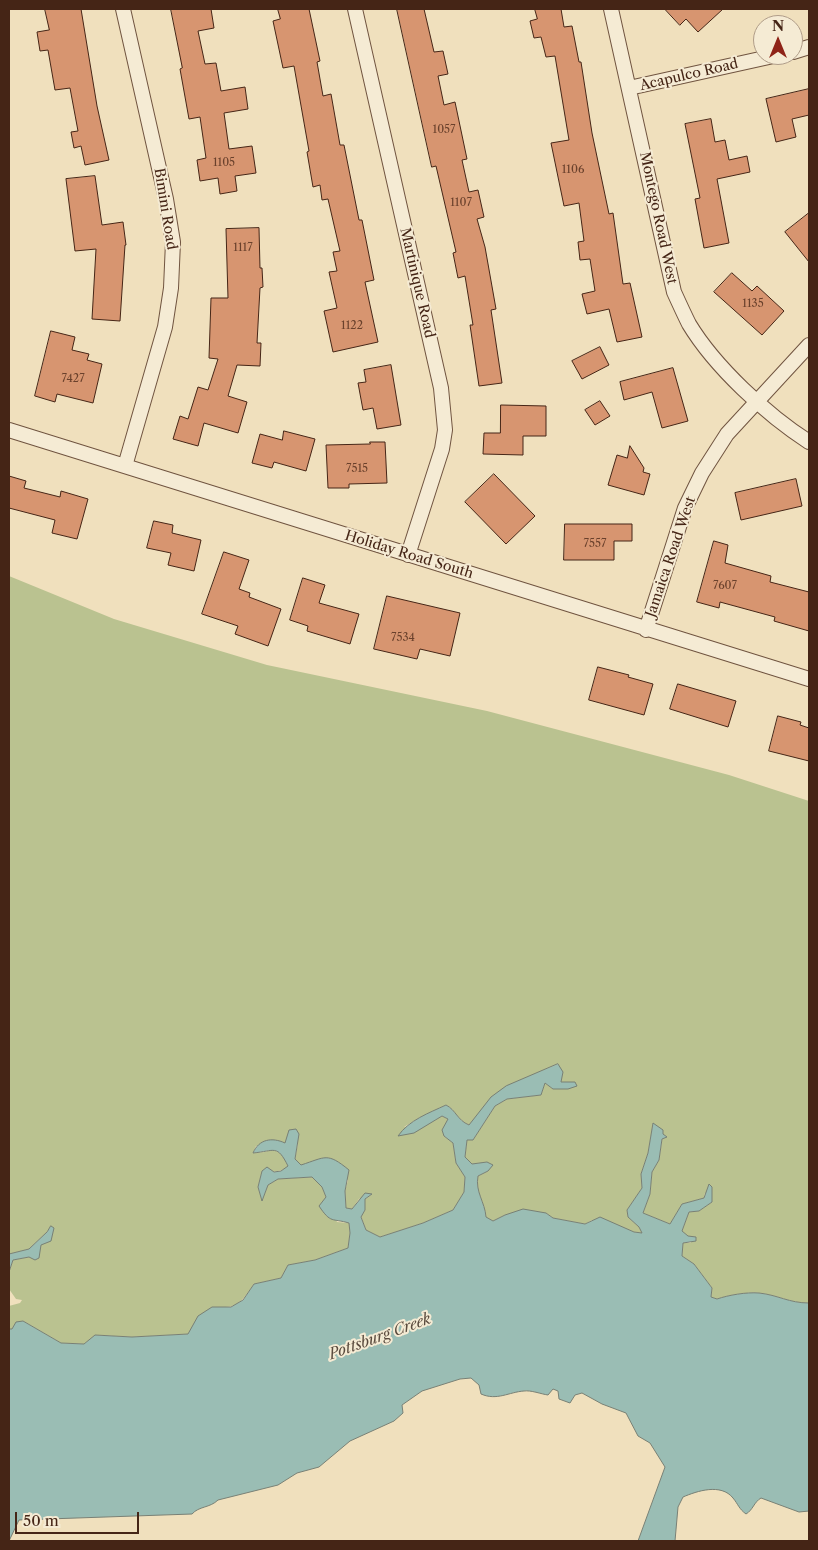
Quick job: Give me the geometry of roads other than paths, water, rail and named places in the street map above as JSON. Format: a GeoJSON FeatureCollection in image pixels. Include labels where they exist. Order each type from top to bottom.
{"type":"FeatureCollection","features":[{"type":"Feature","properties":{"kind":"street","name":"Bimini Road"},"geometry":{"type":"LineString","coordinates":[[123,9],[166,199],[173,242],[171,288],[165,327],[125,466]]}},
{"type":"Feature","properties":{"kind":"street","name":"Martinique Road"},"geometry":{"type":"LineString","coordinates":[[355,9],[439,378],[444,412],[445,430],[442,449],[408,555]]}},
{"type":"Feature","properties":{"kind":"street","name":"Montego Road West"},"geometry":{"type":"LineString","coordinates":[[610,9],[630,88],[674,292],[689,324],[720,364],[758,402],[809,442]]}},
{"type":"Feature","properties":{"kind":"street","name":"Acapulco Road"},"geometry":{"type":"LineString","coordinates":[[630,88],[753,61]]}},
{"type":"Feature","properties":{"kind":"street","name":"Jamaica Road West"},"geometry":{"type":"LineString","coordinates":[[646,630],[685,508],[702,473],[728,434],[809,345]]}},
{"type":"Feature","properties":{"kind":"street","name":"Holiday Road South"},"geometry":{"type":"LineString","coordinates":[[9,430],[809,680]]}},
{"type":"Feature","properties":{"kind":"water","name":"Pottsburg Creek"},"geometry":{"type":"Polygon","coordinates":[[[558,1064],[563,1072],[561,1082],[575,1082],[577,1086],[568,1089],[553,1089],[545,1083],[541,1095],[507,1099],[495,1106],[473,1140],[467,1140],[465,1157],[472,1164],[487,1162],[493,1165],[488,1171],[478,1176],[477,1182],[486,1217],[493,1221],[523,1209],[546,1213],[553,1218],[585,1224],[600,1217],[634,1232],[642,1233],[639,1227],[628,1217],[627,1210],[642,1188],[641,1174],[648,1153],[653,1123],[663,1130],[663,1134],[667,1137],[662,1139],[659,1160],[652,1172],[650,1194],[643,1213],[670,1224],[682,1204],[704,1198],[709,1184],[712,1187],[712,1202],[699,1211],[689,1212],[682,1231],[688,1236],[696,1237],[696,1241],[683,1243],[682,1256],[694,1264],[712,1288],[711,1297],[717,1299],[738,1294],[759,1293],[795,1302],[809,1303],[809,1511],[799,1512],[761,1498],[746,1514],[728,1493],[716,1490],[702,1491],[683,1497],[678,1507],[675,1541],[638,1541],[665,1467],[650,1443],[638,1436],[626,1413],[602,1404],[582,1393],[575,1395],[570,1403],[559,1399],[558,1391],[553,1389],[548,1395],[527,1391],[492,1397],[487,1396],[481,1394],[479,1385],[471,1378],[460,1379],[422,1391],[402,1405],[403,1413],[394,1421],[350,1441],[319,1467],[297,1473],[278,1485],[218,1500],[192,1514],[19,1520],[9,1541],[9,1329],[12,1329],[16,1322],[23,1321],[61,1343],[84,1344],[95,1335],[132,1337],[188,1334],[198,1316],[212,1307],[231,1307],[243,1300],[254,1284],[281,1278],[288,1265],[315,1260],[348,1248],[349,1223],[326,1216],[319,1206],[326,1197],[322,1187],[312,1177],[278,1179],[268,1185],[262,1201],[258,1187],[262,1171],[267,1167],[274,1172],[281,1171],[288,1166],[281,1154],[275,1150],[253,1153],[266,1140],[285,1143],[289,1130],[296,1129],[299,1134],[295,1159],[301,1165],[321,1158],[331,1158],[349,1170],[345,1191],[346,1208],[352,1209],[365,1193],[372,1194],[365,1199],[365,1210],[361,1217],[366,1230],[380,1237],[423,1223],[453,1210],[464,1192],[465,1177],[456,1163],[453,1143],[444,1136],[442,1130],[448,1119],[442,1116],[414,1133],[398,1136],[414,1121],[446,1105],[469,1125],[491,1097],[506,1086],[558,1064]]]}},
{"type":"Feature","properties":{"kind":"water"},"geometry":{"type":"Polygon","coordinates":[[[51,1226],[54,1228],[51,1241],[41,1245],[39,1258],[35,1260],[29,1257],[13,1260],[9,1272],[9,1254],[29,1249],[51,1226]]]}}]}
